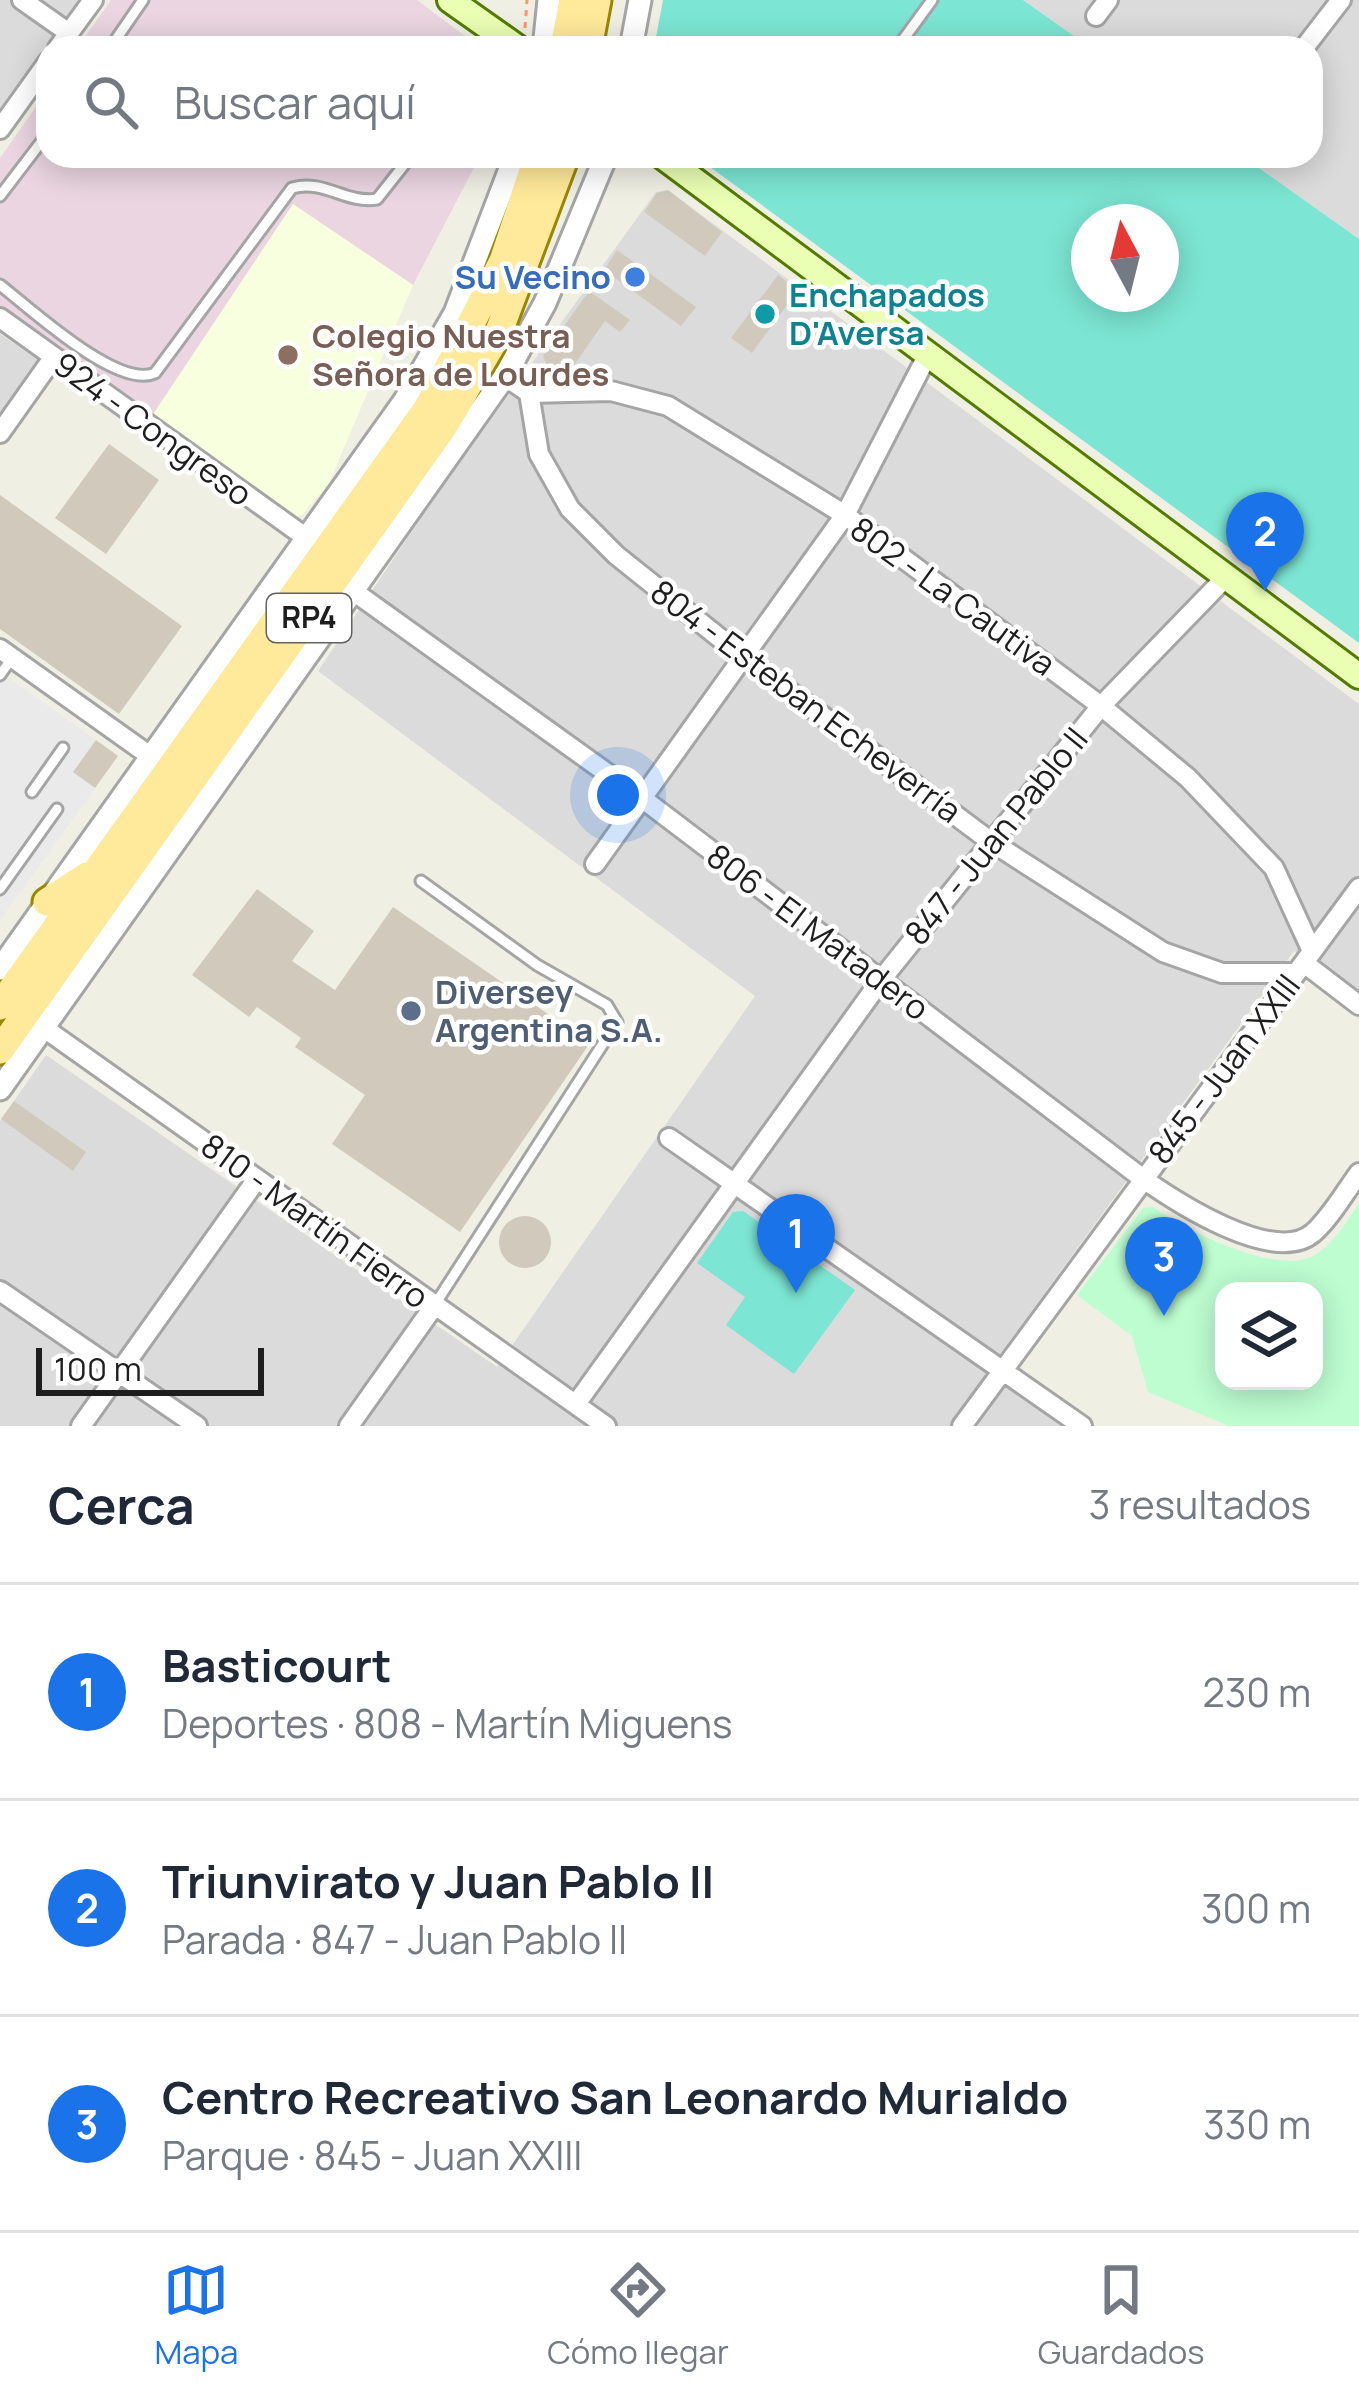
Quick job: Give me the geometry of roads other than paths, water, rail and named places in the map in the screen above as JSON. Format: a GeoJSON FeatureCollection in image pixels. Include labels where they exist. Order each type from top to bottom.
{"type":"FeatureCollection","features":[{"type":"Feature","properties":{"kind":"main road"},"geometry":{"type":"LineString","coordinates":[[450,0],[502,36]]}},
{"type":"Feature","properties":{"kind":"main road"},"geometry":{"type":"LineString","coordinates":[[567,36],[573,0]]}},
{"type":"Feature","properties":{"kind":"main road"},"geometry":{"type":"LineString","coordinates":[[590,36],[597,0]]}},
{"type":"Feature","properties":{"kind":"main road","name":"RP4"},"geometry":{"type":"LineString","coordinates":[[23,1016],[100,866],[448,376],[503,261],[534,168]]}},
{"type":"Feature","properties":{"kind":"main road","name":"RP4"},"geometry":{"type":"LineString","coordinates":[[0,1050],[346,586],[498,334],[560,168]]}},
{"type":"Feature","properties":{"kind":"main road"},"geometry":{"type":"LineString","coordinates":[[678,168],[1359,676]]}},
{"type":"Feature","properties":{"kind":"main road"},"geometry":{"type":"LineString","coordinates":[[47,902],[100,866]]}},
{"type":"Feature","properties":{"kind":"street"},"geometry":{"type":"LineString","coordinates":[[22,0],[60,36]]}},
{"type":"Feature","properties":{"kind":"street"},"geometry":{"type":"LineString","coordinates":[[67,36],[93,0]]}},
{"type":"Feature","properties":{"kind":"street"},"geometry":{"type":"LineString","coordinates":[[545,36],[549,0]]}},
{"type":"Feature","properties":{"kind":"street"},"geometry":{"type":"LineString","coordinates":[[633,36],[640,0]]}},
{"type":"Feature","properties":{"kind":"street"},"geometry":{"type":"LineString","coordinates":[[1313,36],[1341,0]]}},
{"type":"Feature","properties":{"kind":"street"},"geometry":{"type":"LineString","coordinates":[[0,129],[36,79]]}},
{"type":"Feature","properties":{"kind":"street"},"geometry":{"type":"LineString","coordinates":[[0,969],[436,352],[472,274],[511,168]]}},
{"type":"Feature","properties":{"kind":"street"},"geometry":{"type":"LineString","coordinates":[[346,586],[505,376],[571,245],[601,168]]}},
{"type":"Feature","properties":{"kind":"street","name":"924 - Congreso"},"geometry":{"type":"LineString","coordinates":[[0,318],[308,539]]}},
{"type":"Feature","properties":{"kind":"street"},"geometry":{"type":"LineString","coordinates":[[595,864],[845,515],[928,354]]}},
{"type":"Feature","properties":{"kind":"street"},"geometry":{"type":"LineString","coordinates":[[0,433],[53,358]]}},
{"type":"Feature","properties":{"kind":"street"},"geometry":{"type":"LineString","coordinates":[[505,376],[529,393]]}},
{"type":"Feature","properties":{"kind":"street","name":"802 - La Cautiva"},"geometry":{"type":"LineString","coordinates":[[529,393],[611,392],[668,406],[845,515],[1101,706],[1188,778],[1256,844],[1288,890],[1304,962]]}},
{"type":"Feature","properties":{"kind":"street","name":"804 - Esteban Echeverría"},"geometry":{"type":"LineString","coordinates":[[529,393],[539,454],[570,508],[616,555],[746,659],[990,841],[1183,962],[1239,975],[1304,962]]}},
{"type":"Feature","properties":{"kind":"street","name":"847 - Juan Pablo II"},"geometry":{"type":"LineString","coordinates":[[576,1404],[880,980],[1101,706],[1227,576]]}},
{"type":"Feature","properties":{"kind":"street","name":"806 - El Matadero"},"geometry":{"type":"LineString","coordinates":[[346,586],[643,799],[1142,1178],[1234,1230],[1288,1243],[1314,1232],[1359,1173]]}},
{"type":"Feature","properties":{"kind":"street"},"geometry":{"type":"LineString","coordinates":[[6,654],[153,758]]}},
{"type":"Feature","properties":{"kind":"street","name":"845 - Juan XXIII"},"geometry":{"type":"LineString","coordinates":[[962,1426],[1359,888]]}},
{"type":"Feature","properties":{"kind":"street"},"geometry":{"type":"LineString","coordinates":[[1304,962],[1359,1005]]}},
{"type":"Feature","properties":{"kind":"street"},"geometry":{"type":"LineString","coordinates":[[0,1089],[23,1016]]}},
{"type":"Feature","properties":{"kind":"street","name":"810 - Martín Fierro"},"geometry":{"type":"LineString","coordinates":[[23,1016],[606,1426]]}},
{"type":"Feature","properties":{"kind":"street"},"geometry":{"type":"LineString","coordinates":[[669,1138],[1082,1426]]}},
{"type":"Feature","properties":{"kind":"street"},"geometry":{"type":"LineString","coordinates":[[81,1426],[257,1179]]}},
{"type":"Feature","properties":{"kind":"street"},"geometry":{"type":"LineString","coordinates":[[0,1291],[197,1426]]}},
{"type":"Feature","properties":{"kind":"street"},"geometry":{"type":"LineString","coordinates":[[349,1426],[434,1306]]}},
{"type":"Feature","properties":{"kind":"lane"},"geometry":{"type":"LineString","coordinates":[[118,36],[143,0]]}},
{"type":"Feature","properties":{"kind":"lane"},"geometry":{"type":"LineString","coordinates":[[906,36],[932,0]]}},
{"type":"Feature","properties":{"kind":"lane"},"geometry":{"type":"LineString","coordinates":[[0,196],[36,149]]}},
{"type":"Feature","properties":{"kind":"lane"},"geometry":{"type":"LineString","coordinates":[[0,285],[68,338],[128,376],[143,378],[155,373],[292,188],[316,184],[354,200],[377,199],[402,168]]}},
{"type":"Feature","properties":{"kind":"lane"},"geometry":{"type":"LineString","coordinates":[[0,675],[6,654]]}},
{"type":"Feature","properties":{"kind":"lane"},"geometry":{"type":"LineString","coordinates":[[32,792],[63,748]]}},
{"type":"Feature","properties":{"kind":"lane"},"geometry":{"type":"LineString","coordinates":[[0,889],[57,809]]}},
{"type":"Feature","properties":{"kind":"lane"},"geometry":{"type":"LineString","coordinates":[[421,881],[537,965],[607,1005],[617,1022],[434,1306]]}},
{"type":"Feature","properties":{"kind":"place","name":"Su Vecino"},"geometry":{"type":"Point","coordinates":[635,277]}},
{"type":"Feature","properties":{"kind":"place","name":"Enchapados D'Aversa"},"geometry":{"type":"Point","coordinates":[765,314]}},
{"type":"Feature","properties":{"kind":"place","name":"Colegio Nuestra Señora de Lourdes"},"geometry":{"type":"Point","coordinates":[288,355]}},
{"type":"Feature","properties":{"kind":"place","name":"Triunvirato y Juan Pablo II"},"geometry":{"type":"Point","coordinates":[1265,591]}},
{"type":"Feature","properties":{"kind":"place","name":"Diversey Argentina S.A."},"geometry":{"type":"Point","coordinates":[411,1011]}},
{"type":"Feature","properties":{"kind":"place","name":"Basticourt"},"geometry":{"type":"Point","coordinates":[796,1293]}},
{"type":"Feature","properties":{"kind":"place","name":"Centro Recreativo San Leonardo Murialdo"},"geometry":{"type":"Point","coordinates":[1164,1316]}}]}
